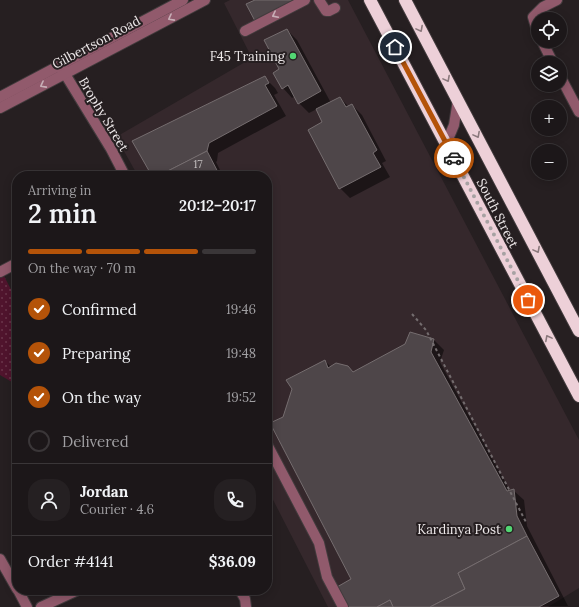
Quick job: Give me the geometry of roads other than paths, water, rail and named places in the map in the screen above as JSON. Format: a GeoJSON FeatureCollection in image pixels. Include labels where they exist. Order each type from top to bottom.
{"type":"FeatureCollection","features":[{"type":"Feature","properties":{"kind":"highway","name":"South Street"},"geometry":{"type":"LineString","coordinates":[[370,0],[579,396]]}},
{"type":"Feature","properties":{"kind":"highway","name":"South Street"},"geometry":{"type":"LineString","coordinates":[[405,0],[579,331]]}},
{"type":"Feature","properties":{"kind":"street","name":"Gilbertson Road"},"geometry":{"type":"LineString","coordinates":[[0,108],[62,69],[183,0]]}},
{"type":"Feature","properties":{"kind":"street","name":"Gilbertson Road"},"geometry":{"type":"LineString","coordinates":[[0,97],[62,69],[205,0]]}},
{"type":"Feature","properties":{"kind":"street"},"geometry":{"type":"LineString","coordinates":[[245,31],[305,0]]}},
{"type":"Feature","properties":{"kind":"street"},"geometry":{"type":"LineString","coordinates":[[319,0],[326,11],[335,8]]}},
{"type":"Feature","properties":{"kind":"street"},"geometry":{"type":"LineString","coordinates":[[538,12],[543,7],[557,0]]}},
{"type":"Feature","properties":{"kind":"street","name":"Brophy Street"},"geometry":{"type":"LineString","coordinates":[[62,69],[111,149],[122,171]]}},
{"type":"Feature","properties":{"kind":"street"},"geometry":{"type":"LineString","coordinates":[[567,89],[579,112]]}},
{"type":"Feature","properties":{"kind":"street"},"geometry":{"type":"LineString","coordinates":[[446,144],[454,124],[458,100]]}},
{"type":"Feature","properties":{"kind":"street"},"geometry":{"type":"LineString","coordinates":[[0,272],[12,266]]}},
{"type":"Feature","properties":{"kind":"street"},"geometry":{"type":"LineString","coordinates":[[272,454],[319,543],[327,577],[343,607]]}},
{"type":"Feature","properties":{"kind":"street"},"geometry":{"type":"LineString","coordinates":[[0,559],[12,581]]}},
{"type":"Feature","properties":{"kind":"street"},"geometry":{"type":"LineString","coordinates":[[20,595],[27,607]]}},
{"type":"Feature","properties":{"kind":"street"},"geometry":{"type":"LineString","coordinates":[[41,607],[67,595]]}},
{"type":"Feature","properties":{"kind":"street"},"geometry":{"type":"LineString","coordinates":[[243,595],[246,607]]}},
{"type":"Feature","properties":{"kind":"place","name":"F45 Training"},"geometry":{"type":"Point","coordinates":[293,56]}},
{"type":"Feature","properties":{"kind":"place","name":"Kardinya Post"},"geometry":{"type":"Point","coordinates":[509,529]}}]}
